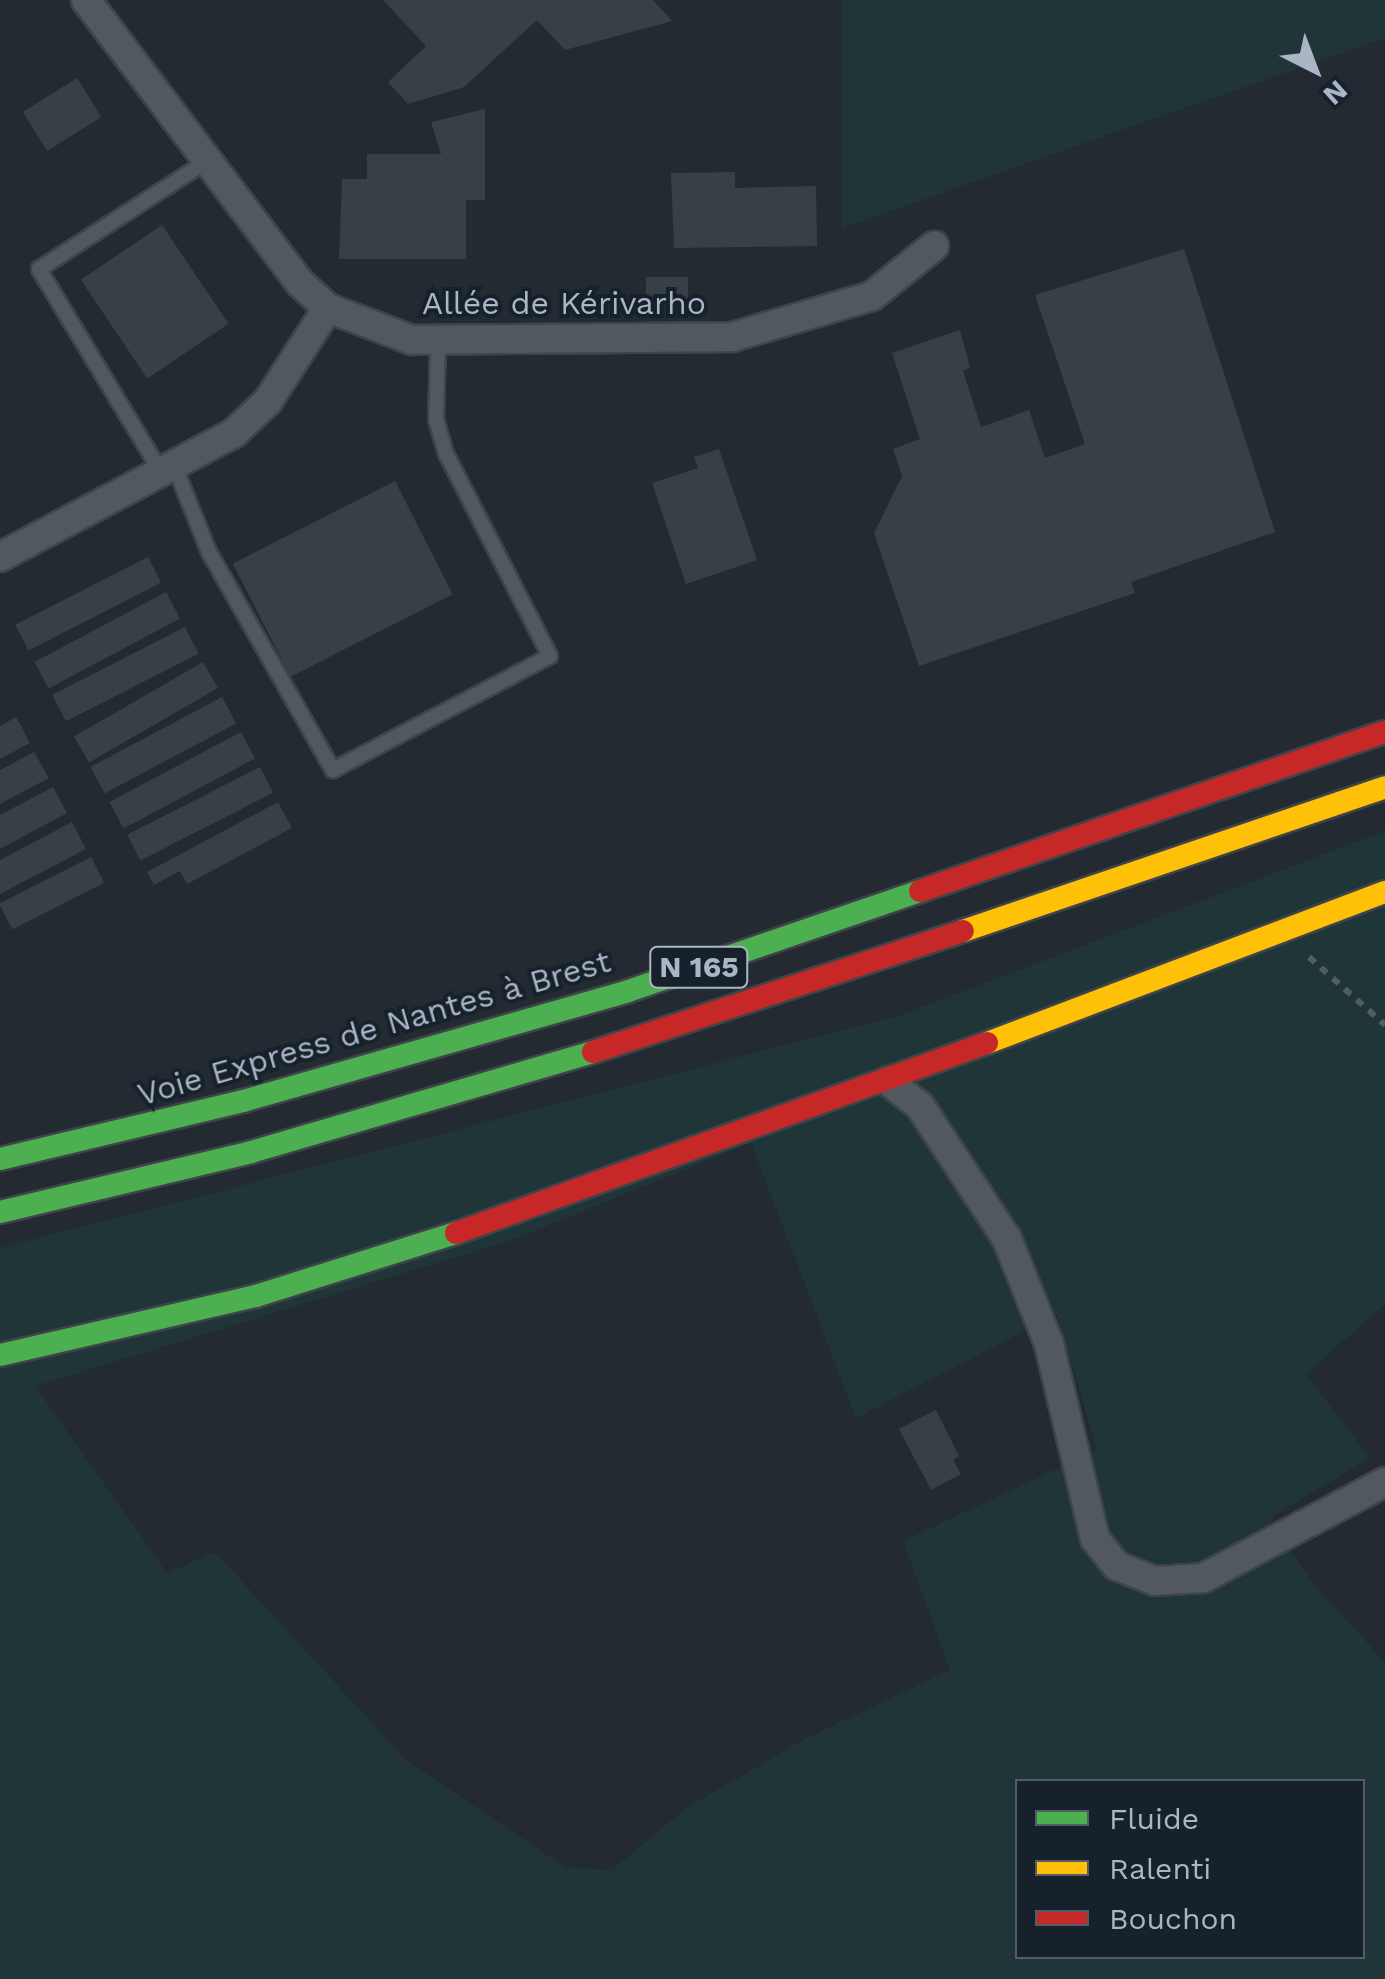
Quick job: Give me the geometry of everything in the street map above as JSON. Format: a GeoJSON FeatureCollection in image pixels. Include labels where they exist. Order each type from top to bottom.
{"type":"FeatureCollection","features":[{"type":"Feature","properties":{"kind":"main road","name":"Voie Express de Nantes à Brest"},"geometry":{"type":"LineString","coordinates":[[0,1160],[243,1101],[628,991],[1385,732]]}},
{"type":"Feature","properties":{"kind":"main road","name":"N 165"},"geometry":{"type":"LineString","coordinates":[[0,1212],[251,1152],[686,1025],[1385,787]]}},
{"type":"Feature","properties":{"kind":"main road"},"geometry":{"type":"LineString","coordinates":[[0,1354],[256,1296],[406,1251],[888,1081],[1385,892]]}},
{"type":"Feature","properties":{"kind":"street","name":"Allée de Kérivarho"},"geometry":{"type":"LineString","coordinates":[[86,0],[300,283],[328,308],[367,326],[438,342],[732,337],[872,296],[934,246]]}},
{"type":"Feature","properties":{"kind":"street"},"geometry":{"type":"LineString","coordinates":[[0,557],[234,434],[268,400],[328,308]]}},
{"type":"Feature","properties":{"kind":"street"},"geometry":{"type":"LineString","coordinates":[[888,1081],[920,1106],[1007,1239],[1049,1344],[1082,1501],[1095,1539],[1117,1566],[1156,1581],[1203,1578],[1385,1482]]}},
{"type":"Feature","properties":{"kind":"lane"},"geometry":{"type":"LineString","coordinates":[[210,160],[39,269],[167,469],[209,552],[332,770],[550,656],[446,454],[436,420],[438,342]]}},
{"type":"Feature","properties":{"kind":"path"},"geometry":{"type":"LineString","coordinates":[[1292,926],[1306,954],[1342,993],[1385,1025]]}},
{"type":"Feature","properties":{"kind":"green space"},"geometry":{"type":"Polygon","coordinates":[[[842,0],[1385,0],[1385,38],[842,228],[842,0]]]}},
{"type":"Feature","properties":{"kind":"green space"},"geometry":{"type":"Polygon","coordinates":[[[1385,831],[1385,1304],[1306,1374],[1370,1458],[1270,1518],[1314,1585],[1385,1662],[1385,1979],[0,1979],[0,1248],[901,1015],[1385,831]],[[751,1143],[509,1241],[35,1386],[167,1573],[215,1552],[407,1761],[565,1867],[612,1870],[688,1807],[805,1739],[950,1670],[903,1541],[1097,1450],[1057,1314],[856,1418],[751,1143]]]}},
{"type":"Feature","properties":{"kind":"building"},"geometry":{"type":"Polygon","coordinates":[[[383,0],[653,0],[672,21],[565,50],[537,20],[464,87],[408,104],[388,82],[426,46],[383,0]]]}},
{"type":"Feature","properties":{"kind":"building"},"geometry":{"type":"Polygon","coordinates":[[[77,78],[101,117],[47,151],[23,112],[77,78]]]}},
{"type":"Feature","properties":{"kind":"building"},"geometry":{"type":"Polygon","coordinates":[[[485,109],[485,200],[466,200],[466,259],[339,259],[342,179],[367,179],[367,154],[441,154],[431,122],[485,109]]]}},
{"type":"Feature","properties":{"kind":"building"},"geometry":{"type":"Polygon","coordinates":[[[735,172],[735,188],[816,186],[817,246],[674,248],[671,173],[735,172]]]}},
{"type":"Feature","properties":{"kind":"building"},"geometry":{"type":"Polygon","coordinates":[[[162,225],[229,324],[147,378],[81,280],[162,225]]]}},
{"type":"Feature","properties":{"kind":"building"},"geometry":{"type":"Polygon","coordinates":[[[1184,249],[1275,532],[1131,582],[1135,593],[919,666],[874,533],[902,476],[893,449],[920,439],[892,353],[960,330],[970,367],[963,371],[981,427],[1029,410],[1045,458],[1085,444],[1035,295],[1184,249]]]}},
{"type":"Feature","properties":{"kind":"building"},"geometry":{"type":"Polygon","coordinates":[[[646,277],[688,277],[688,302],[646,302],[646,277]]]}},
{"type":"Feature","properties":{"kind":"building"},"geometry":{"type":"Polygon","coordinates":[[[719,449],[757,560],[686,584],[652,483],[698,468],[694,457],[719,449]]]}},
{"type":"Feature","properties":{"kind":"building"},"geometry":{"type":"Polygon","coordinates":[[[395,481],[453,594],[290,677],[233,564],[395,481]]]}},
{"type":"Feature","properties":{"kind":"building"},"geometry":{"type":"Polygon","coordinates":[[[148,557],[161,583],[28,650],[15,625],[148,557]]]}},
{"type":"Feature","properties":{"kind":"building"},"geometry":{"type":"Polygon","coordinates":[[[166,592],[180,618],[49,688],[34,662],[166,592]]]}},
{"type":"Feature","properties":{"kind":"building"},"geometry":{"type":"Polygon","coordinates":[[[185,627],[199,654],[66,721],[52,695],[185,627]]]}},
{"type":"Feature","properties":{"kind":"building"},"geometry":{"type":"Polygon","coordinates":[[[203,662],[218,688],[89,762],[74,736],[203,662]]]}},
{"type":"Feature","properties":{"kind":"building"},"geometry":{"type":"Polygon","coordinates":[[[222,697],[236,723],[105,793],[90,767],[222,697]]]}},
{"type":"Feature","properties":{"kind":"building"},"geometry":{"type":"Polygon","coordinates":[[[16,717],[30,743],[0,759],[0,726],[16,717]]]}},
{"type":"Feature","properties":{"kind":"building"},"geometry":{"type":"Polygon","coordinates":[[[241,732],[255,758],[124,828],[109,802],[241,732]]]}},
{"type":"Feature","properties":{"kind":"building"},"geometry":{"type":"Polygon","coordinates":[[[34,752],[49,778],[0,804],[0,770],[34,752]]]}},
{"type":"Feature","properties":{"kind":"building"},"geometry":{"type":"Polygon","coordinates":[[[260,767],[273,793],[140,860],[127,835],[260,767]]]}},
{"type":"Feature","properties":{"kind":"building"},"geometry":{"type":"Polygon","coordinates":[[[53,787],[67,813],[0,849],[0,815],[53,787]]]}},
{"type":"Feature","properties":{"kind":"building"},"geometry":{"type":"Polygon","coordinates":[[[278,802],[292,828],[187,884],[180,871],[154,885],[147,872],[278,802]]]}},
{"type":"Feature","properties":{"kind":"building"},"geometry":{"type":"Polygon","coordinates":[[[72,822],[86,849],[0,894],[0,860],[72,822]]]}},
{"type":"Feature","properties":{"kind":"building"},"geometry":{"type":"Polygon","coordinates":[[[91,857],[104,883],[12,930],[0,903],[91,857]]]}},
{"type":"Feature","properties":{"kind":"building"},"geometry":{"type":"Polygon","coordinates":[[[936,1410],[959,1456],[953,1460],[961,1474],[931,1490],[899,1429],[936,1410]]]}},
{"type":"Feature","properties":{"kind":"traffic: fast"},"geometry":{"type":"LineString","coordinates":[[0,1159],[243,1101],[628,991],[920,891]]}},
{"type":"Feature","properties":{"kind":"traffic: fast"},"geometry":{"type":"LineString","coordinates":[[0,1212],[251,1152],[593,1052]]}},
{"type":"Feature","properties":{"kind":"traffic: fast"},"geometry":{"type":"LineString","coordinates":[[0,1355],[256,1296],[456,1233]]}},
{"type":"Feature","properties":{"kind":"traffic: slow"},"geometry":{"type":"LineString","coordinates":[[963,931],[1385,787]]}},
{"type":"Feature","properties":{"kind":"traffic: slow"},"geometry":{"type":"LineString","coordinates":[[987,1043],[1385,892]]}},
{"type":"Feature","properties":{"kind":"traffic: jam"},"geometry":{"type":"LineString","coordinates":[[920,891],[1385,732]]}},
{"type":"Feature","properties":{"kind":"traffic: jam"},"geometry":{"type":"LineString","coordinates":[[593,1052],[963,931]]}},
{"type":"Feature","properties":{"kind":"traffic: jam"},"geometry":{"type":"LineString","coordinates":[[456,1233],[987,1043]]}}]}
